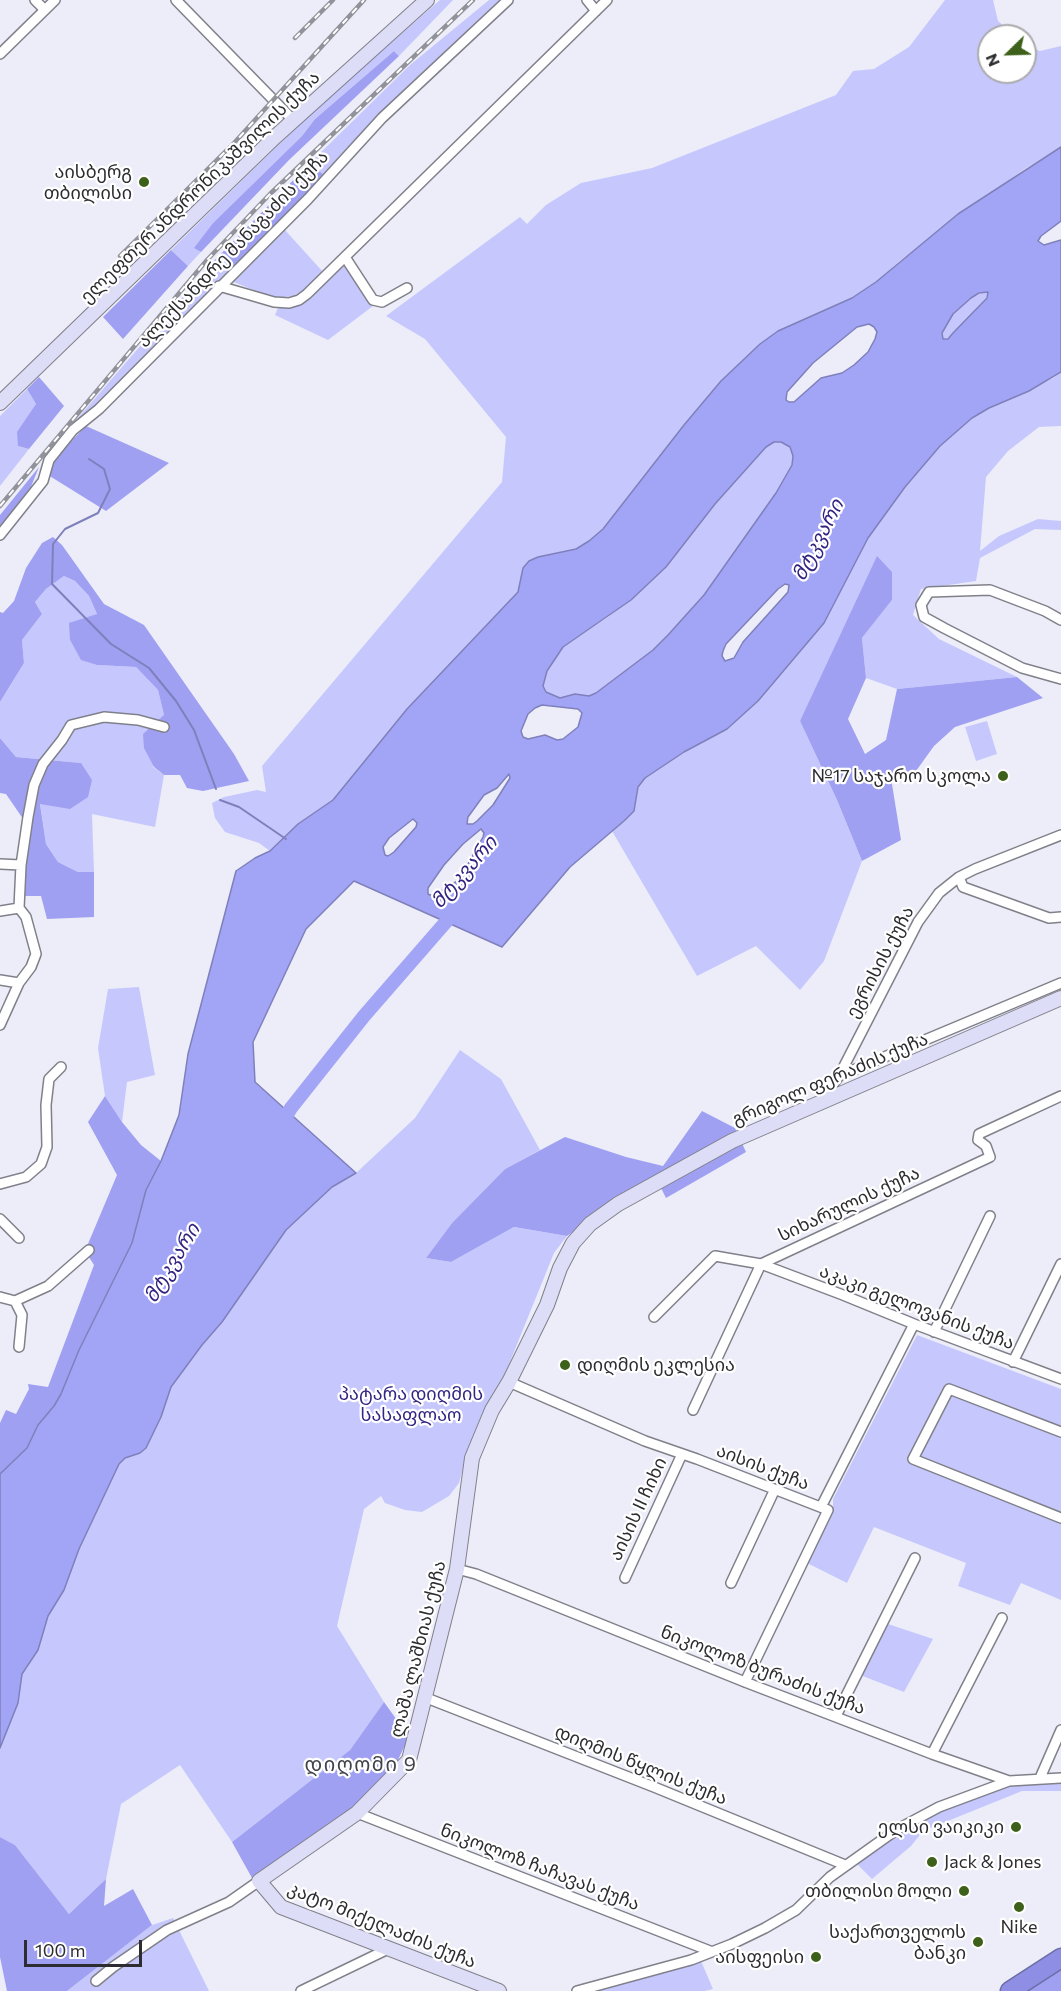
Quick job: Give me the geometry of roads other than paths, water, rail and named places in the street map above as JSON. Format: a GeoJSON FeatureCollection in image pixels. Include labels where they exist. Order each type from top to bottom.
{"type":"FeatureCollection","features":[{"type":"Feature","properties":{"kind":"highway"},"geometry":{"type":"LineString","coordinates":[[1010,1991],[1061,1958]]}},
{"type":"Feature","properties":{"kind":"street"},"geometry":{"type":"LineString","coordinates":[[35,0],[45,10]]}},
{"type":"Feature","properties":{"kind":"street"},"geometry":{"type":"LineString","coordinates":[[0,54],[55,0]]}},
{"type":"Feature","properties":{"kind":"street"},"geometry":{"type":"LineString","coordinates":[[176,0],[293,120]]}},
{"type":"Feature","properties":{"kind":"street","name":"ელეფთერ ანდრონიკაშვილის ქუჩა"},"geometry":{"type":"LineString","coordinates":[[0,403],[293,120],[427,0]]}},
{"type":"Feature","properties":{"kind":"street","name":"ალექსანდრე მანაგაძის ქუჩა"},"geometry":{"type":"LineString","coordinates":[[0,535],[43,481],[49,460],[73,430],[99,409],[308,199],[382,118],[508,0]]}},
{"type":"Feature","properties":{"kind":"street"},"geometry":{"type":"LineString","coordinates":[[587,0],[596,11]]}},
{"type":"Feature","properties":{"kind":"street"},"geometry":{"type":"LineString","coordinates":[[219,286],[274,302],[289,303],[299,300],[607,0]]}},
{"type":"Feature","properties":{"kind":"street"},"geometry":{"type":"LineString","coordinates":[[345,257],[373,300],[382,302],[406,288]]}},
{"type":"Feature","properties":{"kind":"street"},"geometry":{"type":"LineString","coordinates":[[1061,620],[1045,611],[990,590],[929,592],[921,605],[924,617],[944,628],[1022,668],[1061,679]]}},
{"type":"Feature","properties":{"kind":"street"},"geometry":{"type":"LineString","coordinates":[[0,1025],[19,983],[32,967],[36,954],[26,916],[19,908],[21,865],[34,785],[43,764],[71,725],[104,717],[138,720],[164,727]]}},
{"type":"Feature","properties":{"kind":"street","name":"ეგრისის ქუჩა"},"geometry":{"type":"LineString","coordinates":[[820,1103],[839,1076],[918,922],[939,893],[958,877],[1061,835]]}},
{"type":"Feature","properties":{"kind":"street"},"geometry":{"type":"LineString","coordinates":[[0,864],[21,865]]}},
{"type":"Feature","properties":{"kind":"street"},"geometry":{"type":"LineString","coordinates":[[958,877],[963,887],[1049,918],[1061,917]]}},
{"type":"Feature","properties":{"kind":"street"},"geometry":{"type":"LineString","coordinates":[[0,911],[19,908]]}},
{"type":"Feature","properties":{"kind":"street"},"geometry":{"type":"LineString","coordinates":[[0,980],[19,983]]}},
{"type":"Feature","properties":{"kind":"street"},"geometry":{"type":"LineString","coordinates":[[839,1076],[1061,983]]}},
{"type":"Feature","properties":{"kind":"street","name":"გრიგოლ ფერაძის ქუჩა"},"geometry":{"type":"LineString","coordinates":[[618,1204],[732,1141],[1061,998]]}},
{"type":"Feature","properties":{"kind":"street"},"geometry":{"type":"LineString","coordinates":[[0,1184],[26,1177],[41,1164],[48,1147],[46,1105],[49,1079],[61,1067]]}},
{"type":"Feature","properties":{"kind":"street","name":"სიხარულის ქუჩა"},"geometry":{"type":"LineString","coordinates":[[761,1264],[990,1157],[987,1146],[978,1140],[979,1134],[1061,1096]]}},
{"type":"Feature","properties":{"kind":"street","name":"ლაშა ლაშხიას ქუჩა"},"geometry":{"type":"LineString","coordinates":[[96,1981],[167,1930],[229,1902],[357,1813],[409,1760],[457,1569],[472,1458],[492,1410],[509,1382],[547,1305],[560,1268],[573,1243],[591,1224],[618,1204]]}},
{"type":"Feature","properties":{"kind":"street"},"geometry":{"type":"LineString","coordinates":[[934,1332],[990,1216]]}},
{"type":"Feature","properties":{"kind":"street"},"geometry":{"type":"LineString","coordinates":[[0,1220],[19,1238]]}},
{"type":"Feature","properties":{"kind":"street"},"geometry":{"type":"LineString","coordinates":[[0,1297],[15,1301],[48,1286],[89,1250]]}},
{"type":"Feature","properties":{"kind":"street","name":"აკაკი გელოვანის ქუჩა"},"geometry":{"type":"LineString","coordinates":[[654,1317],[715,1256],[761,1264],[1061,1379]]}},
{"type":"Feature","properties":{"kind":"street"},"geometry":{"type":"LineString","coordinates":[[693,1410],[761,1264]]}},
{"type":"Feature","properties":{"kind":"street"},"geometry":{"type":"LineString","coordinates":[[1013,1362],[1061,1264]]}},
{"type":"Feature","properties":{"kind":"street"},"geometry":{"type":"LineString","coordinates":[[15,1301],[22,1315],[19,1347]]}},
{"type":"Feature","properties":{"kind":"street"},"geometry":{"type":"LineString","coordinates":[[822,1507],[914,1324]]}},
{"type":"Feature","properties":{"kind":"street","name":"აისის ქუჩა"},"geometry":{"type":"LineString","coordinates":[[509,1382],[605,1424],[828,1510],[745,1682]]}},
{"type":"Feature","properties":{"kind":"street"},"geometry":{"type":"LineString","coordinates":[[1061,1432],[949,1389],[913,1459],[1061,1518]]}},
{"type":"Feature","properties":{"kind":"street","name":"აისის II ჩიხი"},"geometry":{"type":"LineString","coordinates":[[625,1578],[682,1454]]}},
{"type":"Feature","properties":{"kind":"street"},"geometry":{"type":"LineString","coordinates":[[731,1583],[775,1489]]}},
{"type":"Feature","properties":{"kind":"street"},"geometry":{"type":"LineString","coordinates":[[836,1716],[915,1558]]}},
{"type":"Feature","properties":{"kind":"street","name":"ნიკოლოზ ბურაძის ქუჩა"},"geometry":{"type":"LineString","coordinates":[[457,1569],[476,1574],[932,1754],[1010,1781],[1061,1778]]}},
{"type":"Feature","properties":{"kind":"street"},"geometry":{"type":"LineString","coordinates":[[932,1754],[1002,1618]]}},
{"type":"Feature","properties":{"kind":"street","name":"დიღმის წყლის ქუჩა"},"geometry":{"type":"LineString","coordinates":[[424,1697],[845,1865]]}},
{"type":"Feature","properties":{"kind":"street"},"geometry":{"type":"LineString","coordinates":[[1040,1778],[1061,1730]]}},
{"type":"Feature","properties":{"kind":"street"},"geometry":{"type":"LineString","coordinates":[[577,1991],[691,1960],[748,1936],[796,1910],[845,1865],[896,1830],[924,1814],[1010,1781]]}},
{"type":"Feature","properties":{"kind":"street","name":"ნიკოლოზ ჩაჩავას ქუჩა"},"geometry":{"type":"LineString","coordinates":[[357,1813],[710,1951]]}},
{"type":"Feature","properties":{"kind":"street","name":"კატო მიქელაძის ქუჩა"},"geometry":{"type":"LineString","coordinates":[[259,1881],[267,1893],[281,1906],[499,1991]]}},
{"type":"Feature","properties":{"kind":"street"},"geometry":{"type":"LineString","coordinates":[[301,1991],[388,1949]]}},
{"type":"Feature","properties":{"kind":"water"},"geometry":{"type":"Polygon","coordinates":[[[1061,147],[1061,221],[1041,236],[1038,241],[1044,245],[1061,240],[1061,372],[1029,391],[972,418],[940,446],[905,487],[868,538],[824,623],[758,701],[727,729],[684,752],[645,778],[638,787],[634,811],[570,867],[502,947],[354,881],[306,929],[253,1042],[255,1082],[356,1173],[332,1187],[286,1230],[222,1322],[171,1387],[161,1417],[146,1448],[140,1453],[125,1458],[119,1464],[79,1549],[64,1590],[48,1616],[38,1650],[22,1674],[18,1703],[0,1748],[0,1474],[27,1448],[38,1425],[61,1394],[79,1350],[132,1243],[146,1190],[161,1161],[179,1115],[188,1054],[236,871],[270,851],[298,824],[333,800],[407,709],[518,592],[523,568],[529,561],[576,549],[603,529],[721,381],[760,344],[778,331],[852,298],[876,282],[958,214],[1061,147]],[[988,292],[979,293],[953,314],[942,333],[943,339],[948,339],[987,298],[988,292]],[[869,324],[857,327],[813,363],[787,392],[786,400],[794,402],[821,378],[842,373],[854,365],[868,352],[877,332],[869,324]],[[774,442],[766,447],[715,504],[666,567],[631,600],[563,647],[547,671],[543,686],[546,692],[560,698],[575,694],[589,696],[596,693],[653,650],[668,635],[704,595],[776,493],[792,465],[793,456],[790,447],[781,442],[774,442]],[[785,584],[778,589],[726,644],[722,656],[725,661],[734,658],[743,642],[788,592],[789,585],[785,584]],[[542,705],[528,714],[521,731],[523,737],[528,739],[545,735],[557,740],[563,739],[578,727],[582,713],[578,709],[542,705]],[[509,774],[497,788],[484,795],[468,817],[467,824],[473,824],[493,805],[510,778],[509,774]],[[413,819],[389,838],[383,847],[385,855],[388,856],[394,852],[417,823],[413,819]],[[481,829],[463,844],[428,888],[428,894],[436,894],[459,880],[483,837],[484,833],[481,829]]]}},
{"type":"Feature","properties":{"kind":"waterway"},"geometry":{"type":"LineString","coordinates":[[89,459],[104,469],[110,489],[98,513],[65,529],[53,544],[52,584],[111,644],[149,668],[176,701],[194,730],[216,789]]}},
{"type":"Feature","properties":{"kind":"waterway"},"geometry":{"type":"LineString","coordinates":[[220,800],[239,807],[286,839]]}},
{"type":"Feature","properties":{"kind":"waterway","name":"მტკვარი"},"geometry":{"type":"LineString","coordinates":[[279,1128],[291,1108],[364,1016],[458,908]]}},
{"type":"Feature","properties":{"kind":"railway"},"geometry":{"type":"LineString","coordinates":[[295,38],[333,0]]}},
{"type":"Feature","properties":{"kind":"railway"},"geometry":{"type":"LineString","coordinates":[[120,256],[235,142],[364,0]]}},
{"type":"Feature","properties":{"kind":"railway"},"geometry":{"type":"LineString","coordinates":[[0,506],[207,260],[270,194],[473,0]]}},
{"type":"Feature","properties":{"kind":"place","name":"აისბერგ თბილისი"},"geometry":{"type":"Point","coordinates":[144,182]}},
{"type":"Feature","properties":{"kind":"place","name":"№17 საჯარო სკოლა"},"geometry":{"type":"Point","coordinates":[1003,776]}},
{"type":"Feature","properties":{"kind":"place","name":"დიღმის ეკლესია"},"geometry":{"type":"Point","coordinates":[565,1365]}},
{"type":"Feature","properties":{"kind":"place","name":"ელსი ვაიკიკი"},"geometry":{"type":"Point","coordinates":[1016,1827]}},
{"type":"Feature","properties":{"kind":"place","name":"Jack & Jones"},"geometry":{"type":"Point","coordinates":[932,1862]}},
{"type":"Feature","properties":{"kind":"place","name":"თბილისი მოლი"},"geometry":{"type":"Point","coordinates":[964,1891]}},
{"type":"Feature","properties":{"kind":"place","name":"Nike"},"geometry":{"type":"Point","coordinates":[1019,1907]}},
{"type":"Feature","properties":{"kind":"place","name":"საქართველოს ბანკი"},"geometry":{"type":"Point","coordinates":[978,1942]}},
{"type":"Feature","properties":{"kind":"place","name":"აისფეისი"},"geometry":{"type":"Point","coordinates":[816,1957]}},
{"type":"Feature","properties":{"kind":"district","name":"დიღომი 9"},"geometry":{"type":"Point","coordinates":[361,1764]}},
{"type":"Feature","properties":{"kind":"park label","name":"პატარა დიღმის სასაფლაო"},"geometry":{"type":"Point","coordinates":[411,1404]}}]}
